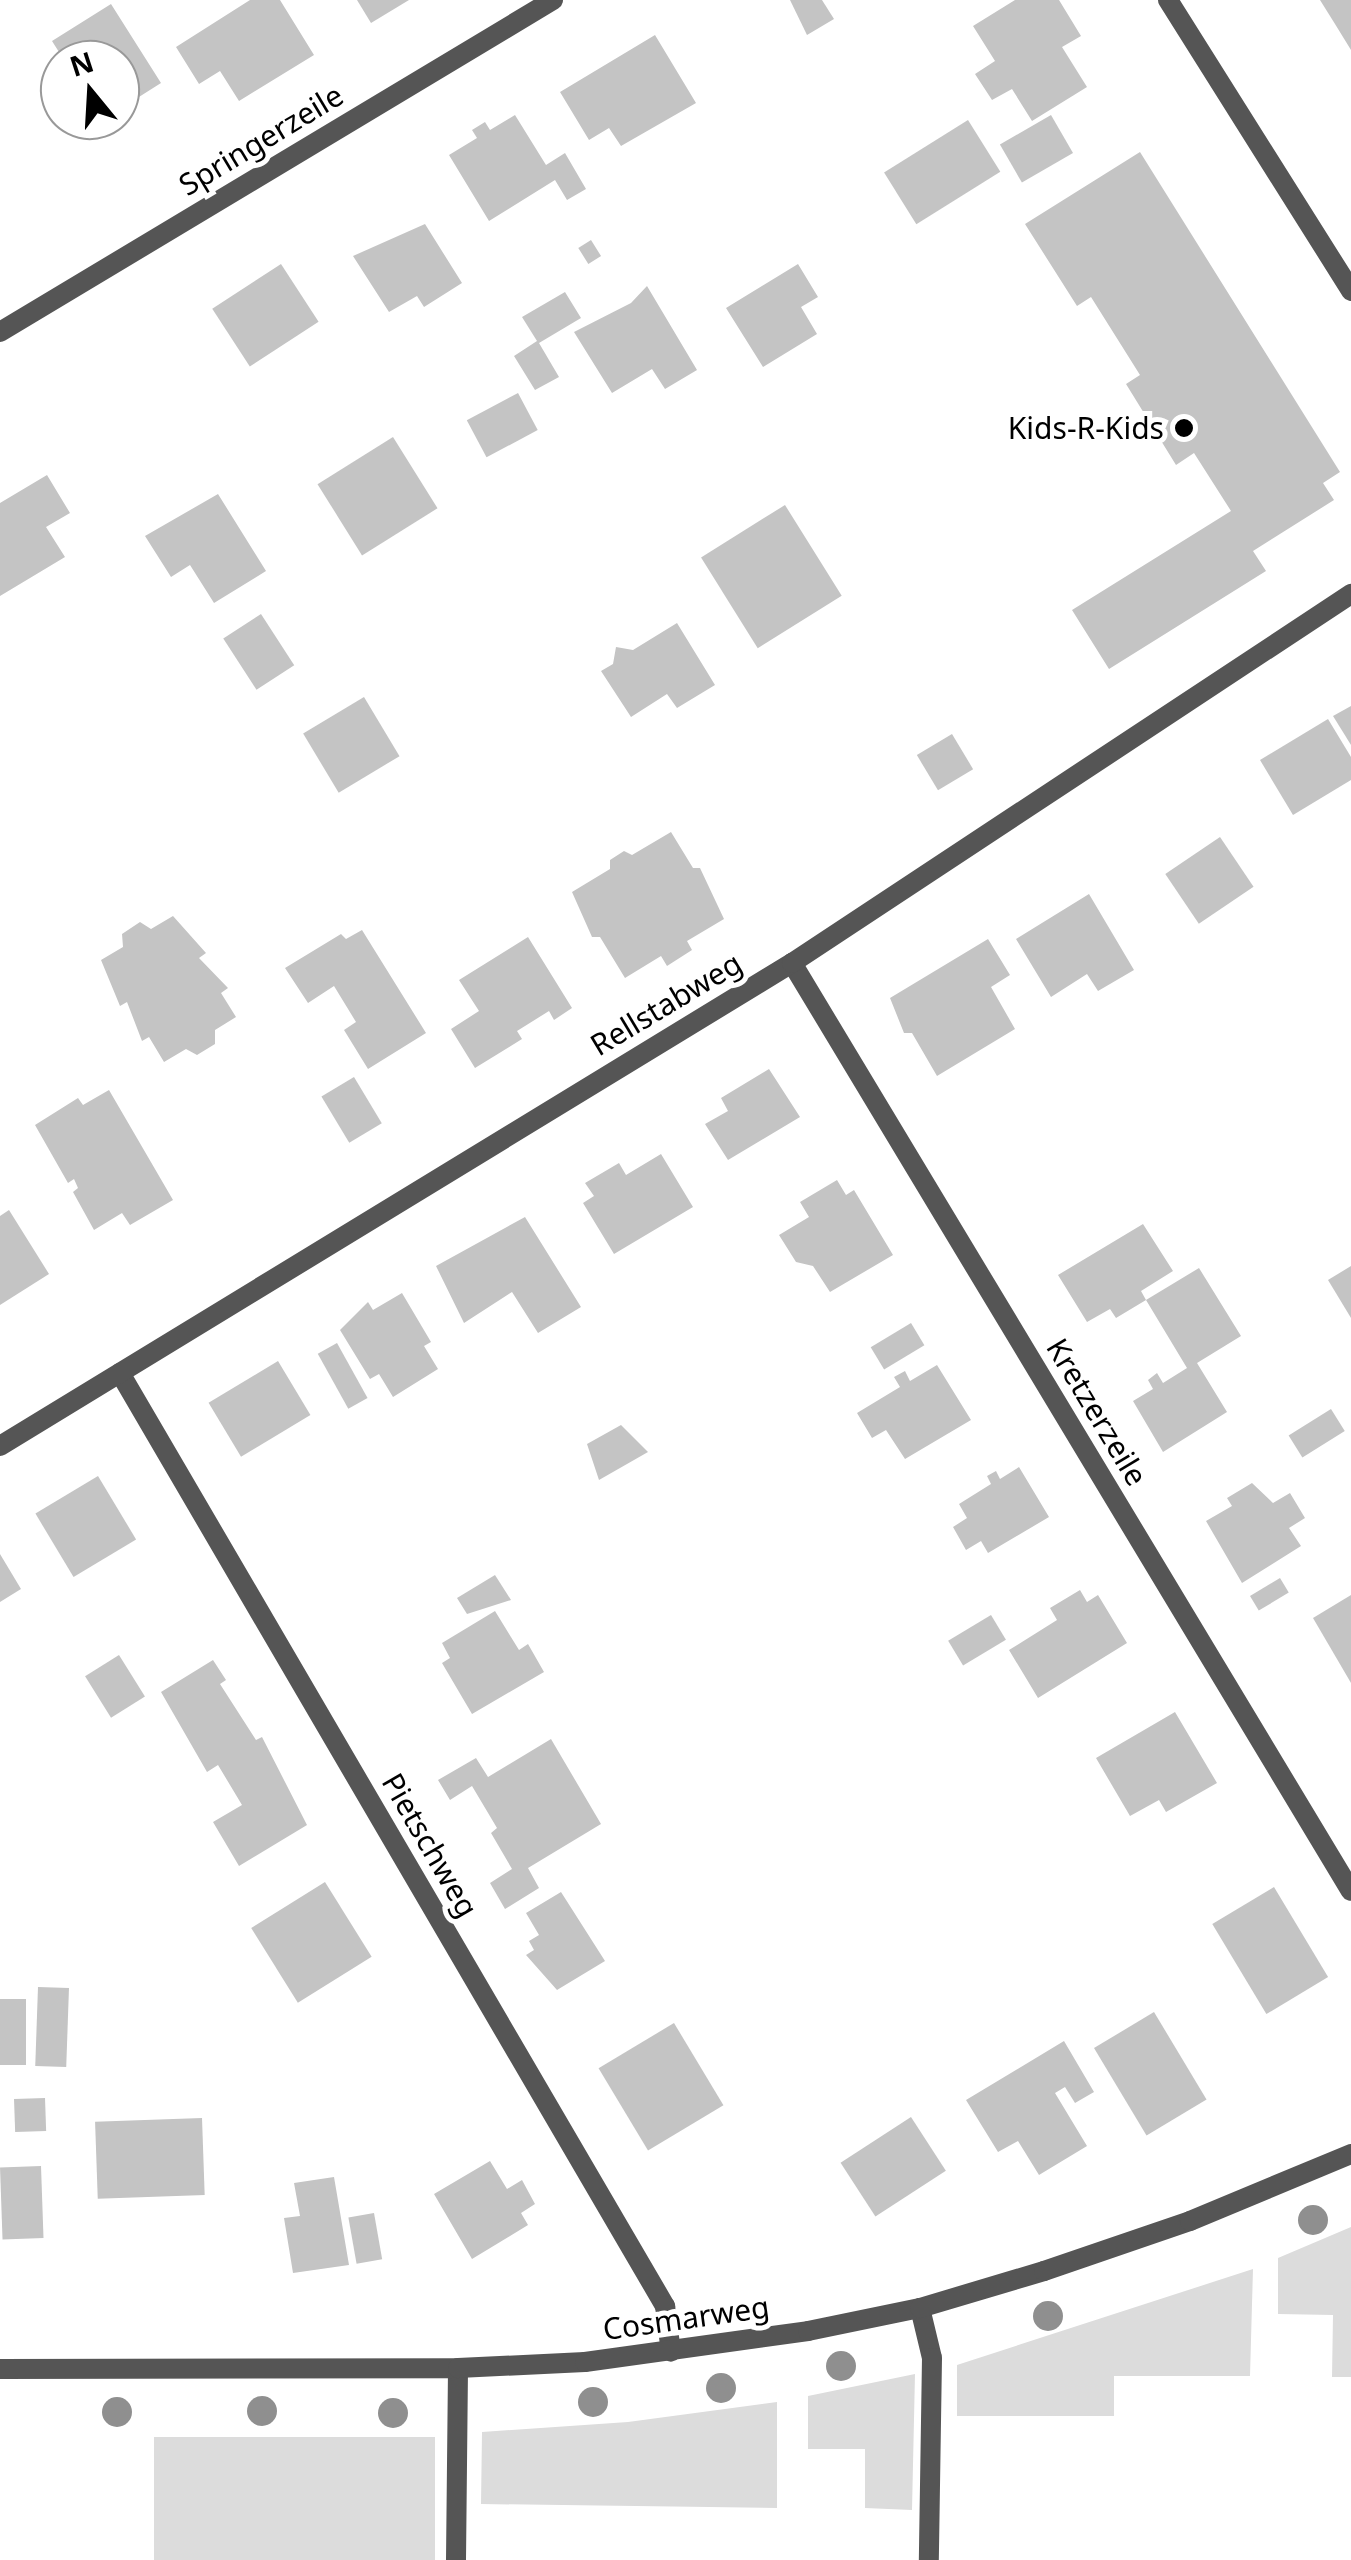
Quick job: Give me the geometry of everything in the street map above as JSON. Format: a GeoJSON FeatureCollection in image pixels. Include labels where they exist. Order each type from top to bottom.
{"type":"FeatureCollection","features":[{"type":"Feature","properties":{"kind":"street","name":"Springerzeile"},"geometry":{"type":"LineString","coordinates":[[0,332],[553,0]]}},
{"type":"Feature","properties":{"kind":"street"},"geometry":{"type":"LineString","coordinates":[[1168,0],[1351,291]]}},
{"type":"Feature","properties":{"kind":"street","name":"Rellstabweg"},"geometry":{"type":"LineString","coordinates":[[0,1446],[792,964],[1351,594]]}},
{"type":"Feature","properties":{"kind":"street","name":"Kretzerzeile"},"geometry":{"type":"LineString","coordinates":[[792,964],[1351,1890]]}},
{"type":"Feature","properties":{"kind":"street","name":"Pietschweg"},"geometry":{"type":"LineString","coordinates":[[120,1374],[665,2306],[671,2352]]}},
{"type":"Feature","properties":{"kind":"street","name":"Cosmarweg"},"geometry":{"type":"LineString","coordinates":[[0,2369],[458,2368],[671,2352],[920,2308],[1190,2221],[1351,2154]]}},
{"type":"Feature","properties":{"kind":"street"},"geometry":{"type":"LineString","coordinates":[[920,2308],[932,2358],[928,2560]]}},
{"type":"Feature","properties":{"kind":"street"},"geometry":{"type":"LineString","coordinates":[[456,2560],[458,2368]]}},
{"type":"Feature","properties":{"kind":"shaded area"},"geometry":{"type":"Polygon","coordinates":[[[1351,2227],[1351,2377],[1332,2377],[1333,2315],[1278,2314],[1278,2258],[1351,2227]]]}},
{"type":"Feature","properties":{"kind":"shaded area"},"geometry":{"type":"Polygon","coordinates":[[[1253,2269],[1250,2376],[1114,2376],[1114,2416],[957,2416],[957,2365],[1253,2269]]]}},
{"type":"Feature","properties":{"kind":"shaded area"},"geometry":{"type":"Polygon","coordinates":[[[915,2374],[912,2510],[865,2508],[865,2449],[808,2449],[808,2396],[915,2374]]]}},
{"type":"Feature","properties":{"kind":"shaded area"},"geometry":{"type":"Polygon","coordinates":[[[777,2402],[777,2508],[481,2504],[482,2432],[628,2422],[777,2402]]]}},
{"type":"Feature","properties":{"kind":"shaded area"},"geometry":{"type":"Polygon","coordinates":[[[154,2437],[435,2437],[435,2560],[154,2560],[154,2437]]]}},
{"type":"Feature","properties":{"kind":"building"},"geometry":{"type":"Polygon","coordinates":[[[250,0],[280,0],[314,55],[239,101],[220,71],[199,84],[176,47],[250,0]]]}},
{"type":"Feature","properties":{"kind":"building"},"geometry":{"type":"Polygon","coordinates":[[[357,0],[409,0],[371,23],[357,0]]]}},
{"type":"Feature","properties":{"kind":"building"},"geometry":{"type":"Polygon","coordinates":[[[790,0],[822,0],[834,19],[807,35],[790,0]]]}},
{"type":"Feature","properties":{"kind":"building"},"geometry":{"type":"Polygon","coordinates":[[[1015,0],[1059,0],[1081,36],[1062,47],[1087,87],[1032,121],[1012,89],[992,100],[975,74],[995,61],[973,26],[1015,0]]]}},
{"type":"Feature","properties":{"kind":"building"},"geometry":{"type":"Polygon","coordinates":[[[1320,0],[1351,0],[1351,50],[1335,24],[1320,0]]]}},
{"type":"Feature","properties":{"kind":"building"},"geometry":{"type":"Polygon","coordinates":[[[111,4],[134,40],[54,40],[111,4]]]}},
{"type":"Feature","properties":{"kind":"building"},"geometry":{"type":"Polygon","coordinates":[[[655,35],[696,103],[621,146],[609,128],[589,140],[560,92],[655,35]]]}},
{"type":"Feature","properties":{"kind":"building"},"geometry":{"type":"Polygon","coordinates":[[[140,50],[161,83],[140,96],[140,50]]]}},
{"type":"Feature","properties":{"kind":"building"},"geometry":{"type":"Polygon","coordinates":[[[515,115],[546,165],[565,153],[586,189],[567,200],[555,180],[489,221],[449,155],[477,138],[472,130],[485,122],[490,130],[515,115]]]}},
{"type":"Feature","properties":{"kind":"building"},"geometry":{"type":"Polygon","coordinates":[[[1051,115],[1073,153],[1022,183],[1000,144],[1051,115]]]}},
{"type":"Feature","properties":{"kind":"building"},"geometry":{"type":"Polygon","coordinates":[[[968,120],[1000,172],[916,224],[884,172],[968,120]]]}},
{"type":"Feature","properties":{"kind":"building"},"geometry":{"type":"Polygon","coordinates":[[[1140,152],[1340,472],[1323,483],[1334,500],[1253,551],[1266,571],[1109,669],[1072,610],[1231,511],[1194,453],[1176,465],[1126,384],[1140,375],[1091,297],[1077,306],[1025,224],[1140,152]]]}},
{"type":"Feature","properties":{"kind":"building"},"geometry":{"type":"Polygon","coordinates":[[[425,224],[462,283],[424,307],[417,296],[389,312],[353,256],[425,224]]]}},
{"type":"Feature","properties":{"kind":"building"},"geometry":{"type":"Polygon","coordinates":[[[591,240],[601,256],[588,264],[578,248],[591,240]]]}},
{"type":"Feature","properties":{"kind":"building"},"geometry":{"type":"Polygon","coordinates":[[[281,264],[319,322],[250,367],[212,309],[281,264]]]}},
{"type":"Feature","properties":{"kind":"building"},"geometry":{"type":"Polygon","coordinates":[[[798,264],[818,297],[801,307],[817,334],[763,367],[726,308],[798,264]]]}},
{"type":"Feature","properties":{"kind":"building"},"geometry":{"type":"Polygon","coordinates":[[[647,286],[697,370],[665,389],[652,369],[612,393],[574,332],[631,303],[647,286]]]}},
{"type":"Feature","properties":{"kind":"building"},"geometry":{"type":"Polygon","coordinates":[[[565,292],[581,318],[539,343],[559,377],[535,390],[514,356],[537,341],[522,317],[565,292]]]}},
{"type":"Feature","properties":{"kind":"building"},"geometry":{"type":"Polygon","coordinates":[[[518,393],[538,430],[487,457],[467,420],[518,393]]]}},
{"type":"Feature","properties":{"kind":"building"},"geometry":{"type":"Polygon","coordinates":[[[393,437],[438,508],[362,555],[318,484],[393,437]]]}},
{"type":"Feature","properties":{"kind":"building"},"geometry":{"type":"Polygon","coordinates":[[[47,475],[70,513],[46,527],[65,557],[0,596],[0,503],[47,475]]]}},
{"type":"Feature","properties":{"kind":"building"},"geometry":{"type":"Polygon","coordinates":[[[218,494],[266,571],[214,603],[190,565],[171,577],[145,536],[218,494]]]}},
{"type":"Feature","properties":{"kind":"building"},"geometry":{"type":"Polygon","coordinates":[[[785,505],[842,596],[758,648],[701,557],[785,505]]]}},
{"type":"Feature","properties":{"kind":"building"},"geometry":{"type":"Polygon","coordinates":[[[261,614],[294,665],[256,690],[223,639],[261,614]]]}},
{"type":"Feature","properties":{"kind":"building"},"geometry":{"type":"Polygon","coordinates":[[[677,623],[715,685],[677,708],[667,694],[631,717],[601,671],[613,664],[616,647],[633,650],[677,623]]]}},
{"type":"Feature","properties":{"kind":"building"},"geometry":{"type":"Polygon","coordinates":[[[364,697],[400,756],[339,793],[303,734],[364,697]]]}},
{"type":"Feature","properties":{"kind":"building"},"geometry":{"type":"Polygon","coordinates":[[[1351,706],[1351,745],[1333,716],[1351,706]]]}},
{"type":"Feature","properties":{"kind":"building"},"geometry":{"type":"Polygon","coordinates":[[[1328,719],[1351,757],[1351,780],[1293,815],[1260,760],[1328,719]]]}},
{"type":"Feature","properties":{"kind":"building"},"geometry":{"type":"Polygon","coordinates":[[[952,734],[973,769],[938,790],[917,755],[952,734]]]}},
{"type":"Feature","properties":{"kind":"building"},"geometry":{"type":"Polygon","coordinates":[[[671,832],[693,868],[700,868],[724,919],[687,941],[692,950],[667,966],[661,956],[625,978],[600,937],[592,937],[572,892],[610,869],[610,860],[624,851],[632,855],[671,832]]]}},
{"type":"Feature","properties":{"kind":"building"},"geometry":{"type":"Polygon","coordinates":[[[1220,837],[1254,887],[1199,924],[1165,874],[1220,837]]]}},
{"type":"Feature","properties":{"kind":"building"},"geometry":{"type":"Polygon","coordinates":[[[1089,894],[1134,970],[1098,991],[1087,974],[1051,997],[1016,939],[1089,894]]]}},
{"type":"Feature","properties":{"kind":"building"},"geometry":{"type":"Polygon","coordinates":[[[173,916],[206,953],[199,958],[228,988],[221,993],[236,1017],[215,1030],[215,1044],[197,1055],[186,1049],[164,1062],[149,1037],[142,1041],[127,1002],[120,1006],[101,960],[123,947],[122,934],[140,922],[151,929],[173,916]]]}},
{"type":"Feature","properties":{"kind":"building"},"geometry":{"type":"Polygon","coordinates":[[[362,930],[426,1033],[368,1069],[344,1030],[356,1022],[334,986],[308,1003],[285,968],[341,934],[346,939],[362,930]]]}},
{"type":"Feature","properties":{"kind":"building"},"geometry":{"type":"Polygon","coordinates":[[[528,937],[572,1008],[554,1020],[549,1011],[517,1031],[522,1039],[475,1068],[451,1029],[479,1011],[459,980],[528,937]]]}},
{"type":"Feature","properties":{"kind":"building"},"geometry":{"type":"Polygon","coordinates":[[[988,939],[1010,975],[991,987],[1015,1029],[937,1076],[912,1033],[904,1033],[890,998],[988,939]]]}},
{"type":"Feature","properties":{"kind":"building"},"geometry":{"type":"Polygon","coordinates":[[[769,1069],[800,1117],[728,1160],[705,1124],[728,1111],[721,1098],[769,1069]]]}},
{"type":"Feature","properties":{"kind":"building"},"geometry":{"type":"Polygon","coordinates":[[[354,1077],[382,1123],[349,1143],[321,1097],[354,1077]]]}},
{"type":"Feature","properties":{"kind":"building"},"geometry":{"type":"Polygon","coordinates":[[[109,1090],[173,1200],[130,1225],[122,1213],[94,1230],[73,1192],[78,1188],[74,1179],[68,1183],[35,1125],[78,1098],[83,1105],[109,1090]]]}},
{"type":"Feature","properties":{"kind":"building"},"geometry":{"type":"Polygon","coordinates":[[[661,1154],[693,1207],[614,1254],[583,1203],[594,1196],[585,1183],[619,1163],[626,1175],[661,1154]]]}},
{"type":"Feature","properties":{"kind":"building"},"geometry":{"type":"Polygon","coordinates":[[[837,1180],[846,1195],[854,1190],[893,1255],[830,1292],[813,1266],[796,1262],[779,1235],[809,1217],[800,1202],[837,1180]]]}},
{"type":"Feature","properties":{"kind":"building"},"geometry":{"type":"Polygon","coordinates":[[[9,1210],[49,1274],[0,1305],[0,1216],[9,1210]]]}},
{"type":"Feature","properties":{"kind":"building"},"geometry":{"type":"Polygon","coordinates":[[[525,1217],[581,1307],[538,1333],[512,1292],[464,1323],[436,1266],[525,1217]]]}},
{"type":"Feature","properties":{"kind":"building"},"geometry":{"type":"Polygon","coordinates":[[[1143,1224],[1173,1271],[1141,1291],[1146,1300],[1116,1318],[1110,1309],[1087,1322],[1058,1275],[1143,1224]]]}},
{"type":"Feature","properties":{"kind":"building"},"geometry":{"type":"Polygon","coordinates":[[[1351,1266],[1351,1318],[1328,1280],[1351,1266]]]}},
{"type":"Feature","properties":{"kind":"building"},"geometry":{"type":"Polygon","coordinates":[[[1199,1268],[1241,1336],[1197,1363],[1227,1412],[1163,1452],[1133,1401],[1153,1389],[1148,1380],[1157,1373],[1163,1383],[1187,1368],[1146,1300],[1199,1268]]]}},
{"type":"Feature","properties":{"kind":"building"},"geometry":{"type":"Polygon","coordinates":[[[402,1293],[431,1342],[424,1346],[438,1369],[393,1397],[379,1374],[370,1379],[340,1330],[368,1302],[373,1310],[402,1293]]]}},
{"type":"Feature","properties":{"kind":"building"},"geometry":{"type":"Polygon","coordinates":[[[911,1323],[924,1345],[884,1369],[871,1347],[911,1323]]]}},
{"type":"Feature","properties":{"kind":"building"},"geometry":{"type":"Polygon","coordinates":[[[337,1343],[368,1398],[348,1409],[318,1354],[337,1343]]]}},
{"type":"Feature","properties":{"kind":"building"},"geometry":{"type":"Polygon","coordinates":[[[278,1361],[310,1415],[241,1457],[209,1403],[278,1361]]]}},
{"type":"Feature","properties":{"kind":"building"},"geometry":{"type":"Polygon","coordinates":[[[937,1365],[971,1420],[905,1459],[886,1430],[872,1438],[857,1413],[900,1387],[894,1377],[905,1371],[910,1381],[937,1365]]]}},
{"type":"Feature","properties":{"kind":"building"},"geometry":{"type":"Polygon","coordinates":[[[1331,1409],[1345,1431],[1302,1458],[1289,1435],[1331,1409]]]}},
{"type":"Feature","properties":{"kind":"building"},"geometry":{"type":"Polygon","coordinates":[[[621,1425],[648,1452],[599,1480],[587,1444],[621,1425]]]}},
{"type":"Feature","properties":{"kind":"building"},"geometry":{"type":"Polygon","coordinates":[[[1019,1467],[1049,1517],[988,1553],[981,1541],[966,1550],[953,1527],[967,1518],[959,1504],[991,1484],[987,1476],[996,1471],[1000,1479],[1019,1467]]]}},
{"type":"Feature","properties":{"kind":"building"},"geometry":{"type":"Polygon","coordinates":[[[98,1476],[136,1539],[74,1577],[35,1514],[98,1476]]]}},
{"type":"Feature","properties":{"kind":"building"},"geometry":{"type":"Polygon","coordinates":[[[1252,1483],[1273,1503],[1290,1493],[1305,1518],[1289,1528],[1301,1546],[1242,1583],[1206,1521],[1232,1506],[1227,1498],[1252,1483]]]}},
{"type":"Feature","properties":{"kind":"building"},"geometry":{"type":"Polygon","coordinates":[[[0,1554],[21,1589],[0,1602],[0,1554]]]}},
{"type":"Feature","properties":{"kind":"building"},"geometry":{"type":"Polygon","coordinates":[[[495,1575],[511,1600],[467,1614],[457,1598],[495,1575]]]}},
{"type":"Feature","properties":{"kind":"building"},"geometry":{"type":"Polygon","coordinates":[[[1280,1578],[1289,1593],[1259,1611],[1250,1596],[1280,1578]]]}},
{"type":"Feature","properties":{"kind":"building"},"geometry":{"type":"Polygon","coordinates":[[[1080,1590],[1087,1602],[1098,1595],[1127,1643],[1038,1698],[1009,1650],[1057,1620],[1050,1608],[1080,1590]]]}},
{"type":"Feature","properties":{"kind":"building"},"geometry":{"type":"Polygon","coordinates":[[[1351,1595],[1351,1683],[1313,1618],[1351,1595]]]}},
{"type":"Feature","properties":{"kind":"building"},"geometry":{"type":"Polygon","coordinates":[[[495,1611],[519,1650],[528,1644],[544,1672],[472,1714],[442,1663],[450,1658],[442,1643],[495,1611]]]}},
{"type":"Feature","properties":{"kind":"building"},"geometry":{"type":"Polygon","coordinates":[[[991,1615],[1006,1640],[963,1666],[948,1641],[991,1615]]]}},
{"type":"Feature","properties":{"kind":"building"},"geometry":{"type":"Polygon","coordinates":[[[119,1655],[145,1697],[111,1718],[85,1676],[119,1655]]]}},
{"type":"Feature","properties":{"kind":"building"},"geometry":{"type":"Polygon","coordinates":[[[213,1660],[226,1680],[220,1684],[256,1740],[262,1737],[307,1825],[239,1866],[213,1822],[242,1805],[218,1765],[207,1772],[161,1692],[213,1660]]]}},
{"type":"Feature","properties":{"kind":"building"},"geometry":{"type":"Polygon","coordinates":[[[1175,1712],[1217,1783],[1166,1812],[1159,1800],[1130,1816],[1096,1758],[1175,1712]]]}},
{"type":"Feature","properties":{"kind":"building"},"geometry":{"type":"Polygon","coordinates":[[[551,1739],[601,1824],[528,1868],[539,1888],[505,1909],[490,1883],[512,1869],[491,1833],[497,1828],[472,1786],[450,1800],[438,1780],[476,1758],[488,1777],[551,1739]]]}},
{"type":"Feature","properties":{"kind":"building"},"geometry":{"type":"Polygon","coordinates":[[[325,1882],[372,1957],[298,2003],[251,1928],[325,1882]]]}},
{"type":"Feature","properties":{"kind":"building"},"geometry":{"type":"Polygon","coordinates":[[[1274,1887],[1328,1977],[1266,2014],[1212,1924],[1274,1887]]]}},
{"type":"Feature","properties":{"kind":"building"},"geometry":{"type":"Polygon","coordinates":[[[561,1892],[605,1961],[557,1990],[526,1955],[534,1950],[529,1941],[539,1935],[526,1913],[561,1892]]]}},
{"type":"Feature","properties":{"kind":"building"},"geometry":{"type":"Polygon","coordinates":[[[38,1987],[69,1988],[66,2067],[35,2066],[38,1987]]]}},
{"type":"Feature","properties":{"kind":"building"},"geometry":{"type":"Polygon","coordinates":[[[0,1999],[26,1999],[26,2065],[0,2065],[0,1999]]]}},
{"type":"Feature","properties":{"kind":"building"},"geometry":{"type":"Polygon","coordinates":[[[1154,2012],[1207,2099],[1147,2135],[1094,2048],[1154,2012]]]}},
{"type":"Feature","properties":{"kind":"building"},"geometry":{"type":"Polygon","coordinates":[[[674,2023],[723,2105],[648,2151],[599,2068],[674,2023]]]}},
{"type":"Feature","properties":{"kind":"building"},"geometry":{"type":"Polygon","coordinates":[[[1064,2041],[1094,2092],[1075,2103],[1065,2087],[1055,2093],[1087,2146],[1039,2175],[1018,2141],[998,2152],[966,2100],[1064,2041]]]}},
{"type":"Feature","properties":{"kind":"building"},"geometry":{"type":"Polygon","coordinates":[[[45,2098],[46,2131],[15,2132],[14,2099],[45,2098]]]}},
{"type":"Feature","properties":{"kind":"building"},"geometry":{"type":"Polygon","coordinates":[[[911,2117],[946,2171],[875,2216],[841,2163],[911,2117]]]}},
{"type":"Feature","properties":{"kind":"building"},"geometry":{"type":"Polygon","coordinates":[[[202,2118],[205,2195],[98,2199],[95,2122],[202,2118]]]}},
{"type":"Feature","properties":{"kind":"building"},"geometry":{"type":"Polygon","coordinates":[[[490,2161],[507,2189],[522,2180],[535,2204],[521,2213],[528,2225],[472,2259],[434,2194],[490,2161]]]}},
{"type":"Feature","properties":{"kind":"building"},"geometry":{"type":"Polygon","coordinates":[[[41,2166],[44,2238],[3,2239],[0,2167],[41,2166]]]}},
{"type":"Feature","properties":{"kind":"building"},"geometry":{"type":"Polygon","coordinates":[[[334,2177],[349,2265],[293,2273],[284,2218],[300,2216],[294,2183],[334,2177]]]}},
{"type":"Feature","properties":{"kind":"building"},"geometry":{"type":"Polygon","coordinates":[[[374,2213],[382,2259],[357,2264],[348,2218],[374,2213]]]}},
{"type":"Feature","properties":{"kind":"place","name":"Kids-R-Kids"},"geometry":{"type":"Point","coordinates":[1184,428]}}]}
